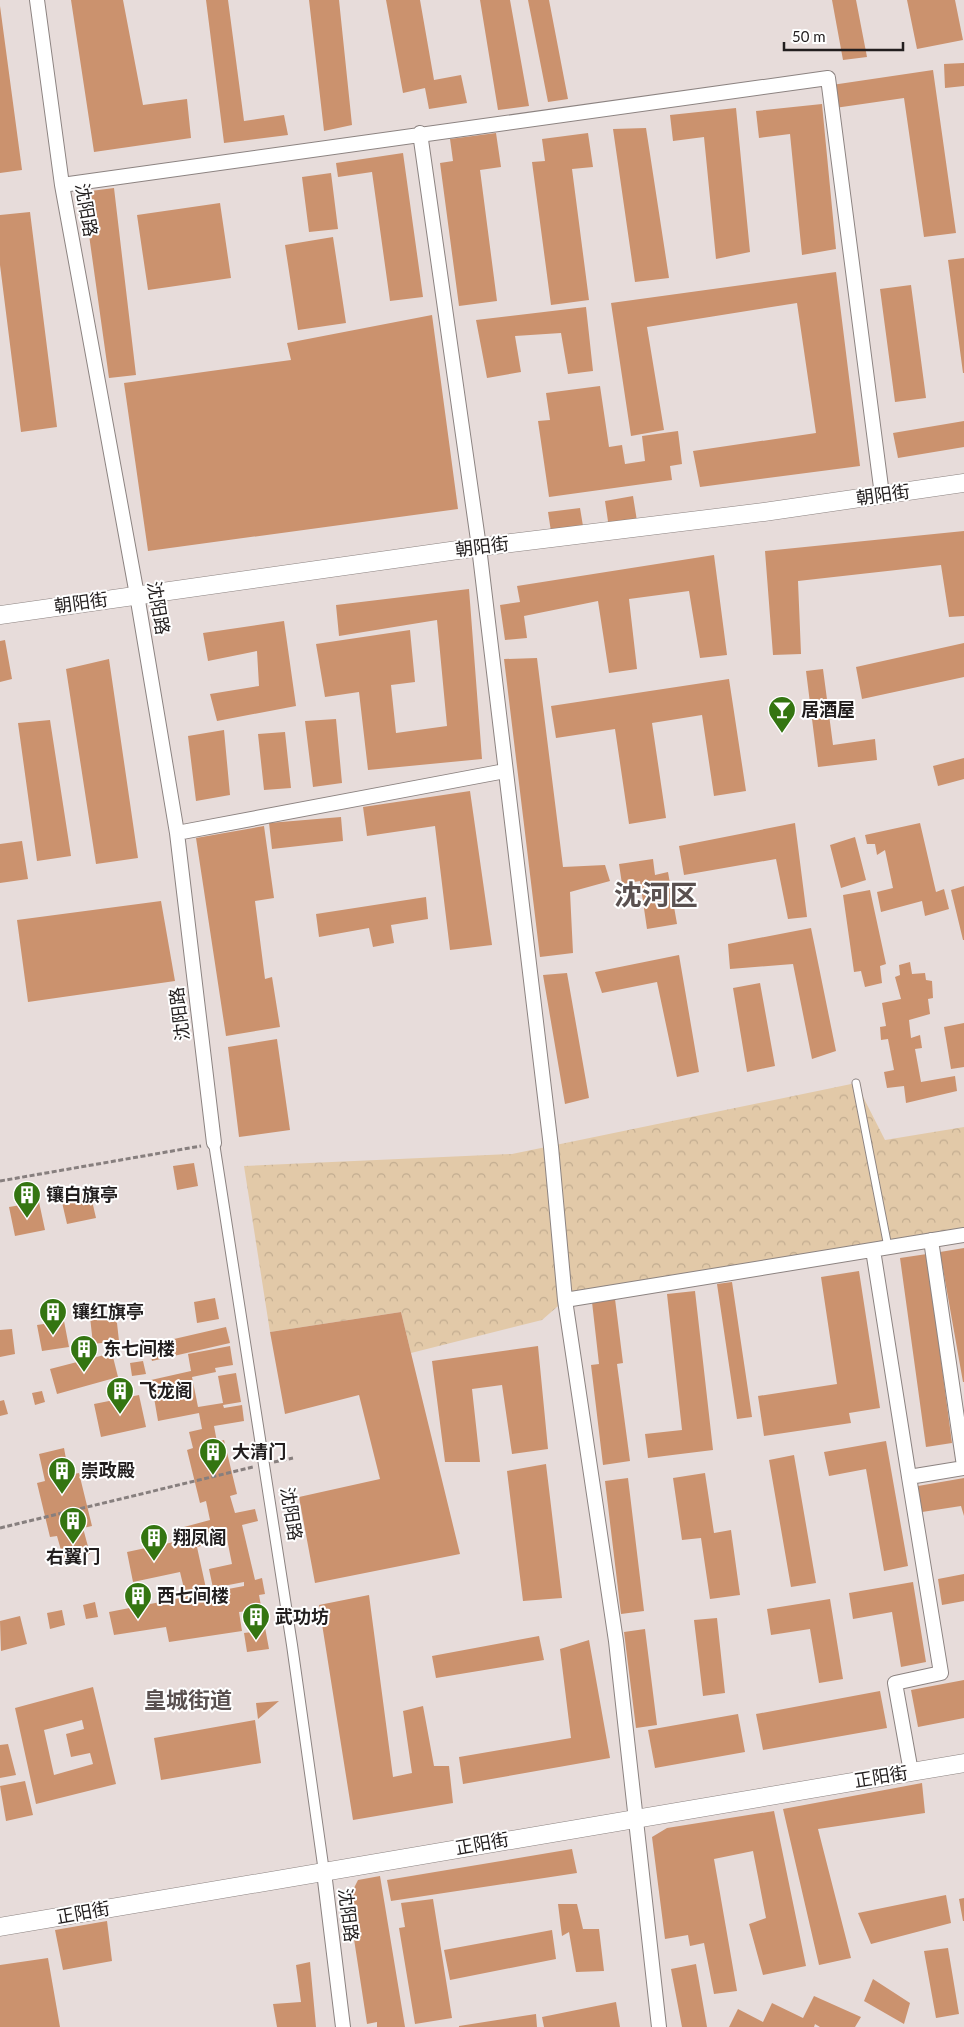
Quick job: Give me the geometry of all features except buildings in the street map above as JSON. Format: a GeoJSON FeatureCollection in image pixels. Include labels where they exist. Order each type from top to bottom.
{"type":"FeatureCollection","features":[{"type":"Feature","properties":{"kind":"street","name":"沈阳路"},"geometry":{"type":"LineString","coordinates":[[37,0],[62,184],[137,595],[176,833],[214,1143],[264,1464],[324,1872],[343,2027]]}},
{"type":"Feature","properties":{"kind":"street"},"geometry":{"type":"LineString","coordinates":[[62,184],[828,78],[882,495]]}},
{"type":"Feature","properties":{"kind":"street"},"geometry":{"type":"LineString","coordinates":[[420,133],[479,547],[551,1147],[565,1300],[616,1640],[659,2027]]}},
{"type":"Feature","properties":{"kind":"street","name":"朝阳街"},"geometry":{"type":"LineString","coordinates":[[0,615],[479,547],[764,512],[964,483]]}},
{"type":"Feature","properties":{"kind":"street"},"geometry":{"type":"LineString","coordinates":[[176,833],[505,771]]}},
{"type":"Feature","properties":{"kind":"street"},"geometry":{"type":"LineString","coordinates":[[565,1300],[964,1235]]}},
{"type":"Feature","properties":{"kind":"street"},"geometry":{"type":"LineString","coordinates":[[908,1477],[964,1467],[931,1240]]}},
{"type":"Feature","properties":{"kind":"street"},"geometry":{"type":"LineString","coordinates":[[873,1250],[941,1673],[895,1683],[911,1772]]}},
{"type":"Feature","properties":{"kind":"street","name":"正阳街"},"geometry":{"type":"LineString","coordinates":[[0,1926],[964,1763]]}},
{"type":"Feature","properties":{"kind":"lane"},"geometry":{"type":"LineString","coordinates":[[856,1083],[888,1246]]}},
{"type":"Feature","properties":{"kind":"path"},"geometry":{"type":"LineString","coordinates":[[0,1181],[214,1143]]}},
{"type":"Feature","properties":{"kind":"path"},"geometry":{"type":"LineString","coordinates":[[0,1528],[293,1458]]}},
{"type":"Feature","properties":{"kind":"green space"},"geometry":{"type":"Polygon","coordinates":[[[856,1083],[885,1140],[964,1127],[964,1235],[565,1300],[542,1320],[411,1353],[401,1312],[270,1332],[244,1166],[512,1154],[856,1083]]]}},
{"type":"Feature","properties":{"kind":"place","name":"居酒屋"},"geometry":{"type":"Point","coordinates":[782,734]}},
{"type":"Feature","properties":{"kind":"place","name":"镶白旗亭"},"geometry":{"type":"Point","coordinates":[27,1219]}},
{"type":"Feature","properties":{"kind":"place","name":"镶红旗亭"},"geometry":{"type":"Point","coordinates":[53,1336]}},
{"type":"Feature","properties":{"kind":"place","name":"东七间楼"},"geometry":{"type":"Point","coordinates":[84,1373]}},
{"type":"Feature","properties":{"kind":"place","name":"飞龙阁"},"geometry":{"type":"Point","coordinates":[120,1415]}},
{"type":"Feature","properties":{"kind":"place","name":"大清门"},"geometry":{"type":"Point","coordinates":[213,1476]}},
{"type":"Feature","properties":{"kind":"place","name":"崇政殿"},"geometry":{"type":"Point","coordinates":[62,1495]}},
{"type":"Feature","properties":{"kind":"place","name":"右翼门"},"geometry":{"type":"Point","coordinates":[73,1545]}},
{"type":"Feature","properties":{"kind":"place","name":"翔凤阁"},"geometry":{"type":"Point","coordinates":[154,1562]}},
{"type":"Feature","properties":{"kind":"place","name":"西七间楼"},"geometry":{"type":"Point","coordinates":[138,1620]}},
{"type":"Feature","properties":{"kind":"place","name":"武功坊"},"geometry":{"type":"Point","coordinates":[256,1641]}},
{"type":"Feature","properties":{"kind":"district","name":"沈河区"},"geometry":{"type":"Point","coordinates":[656,895]}},
{"type":"Feature","properties":{"kind":"district","name":"皇城街道"},"geometry":{"type":"Point","coordinates":[188,1700]}}]}
